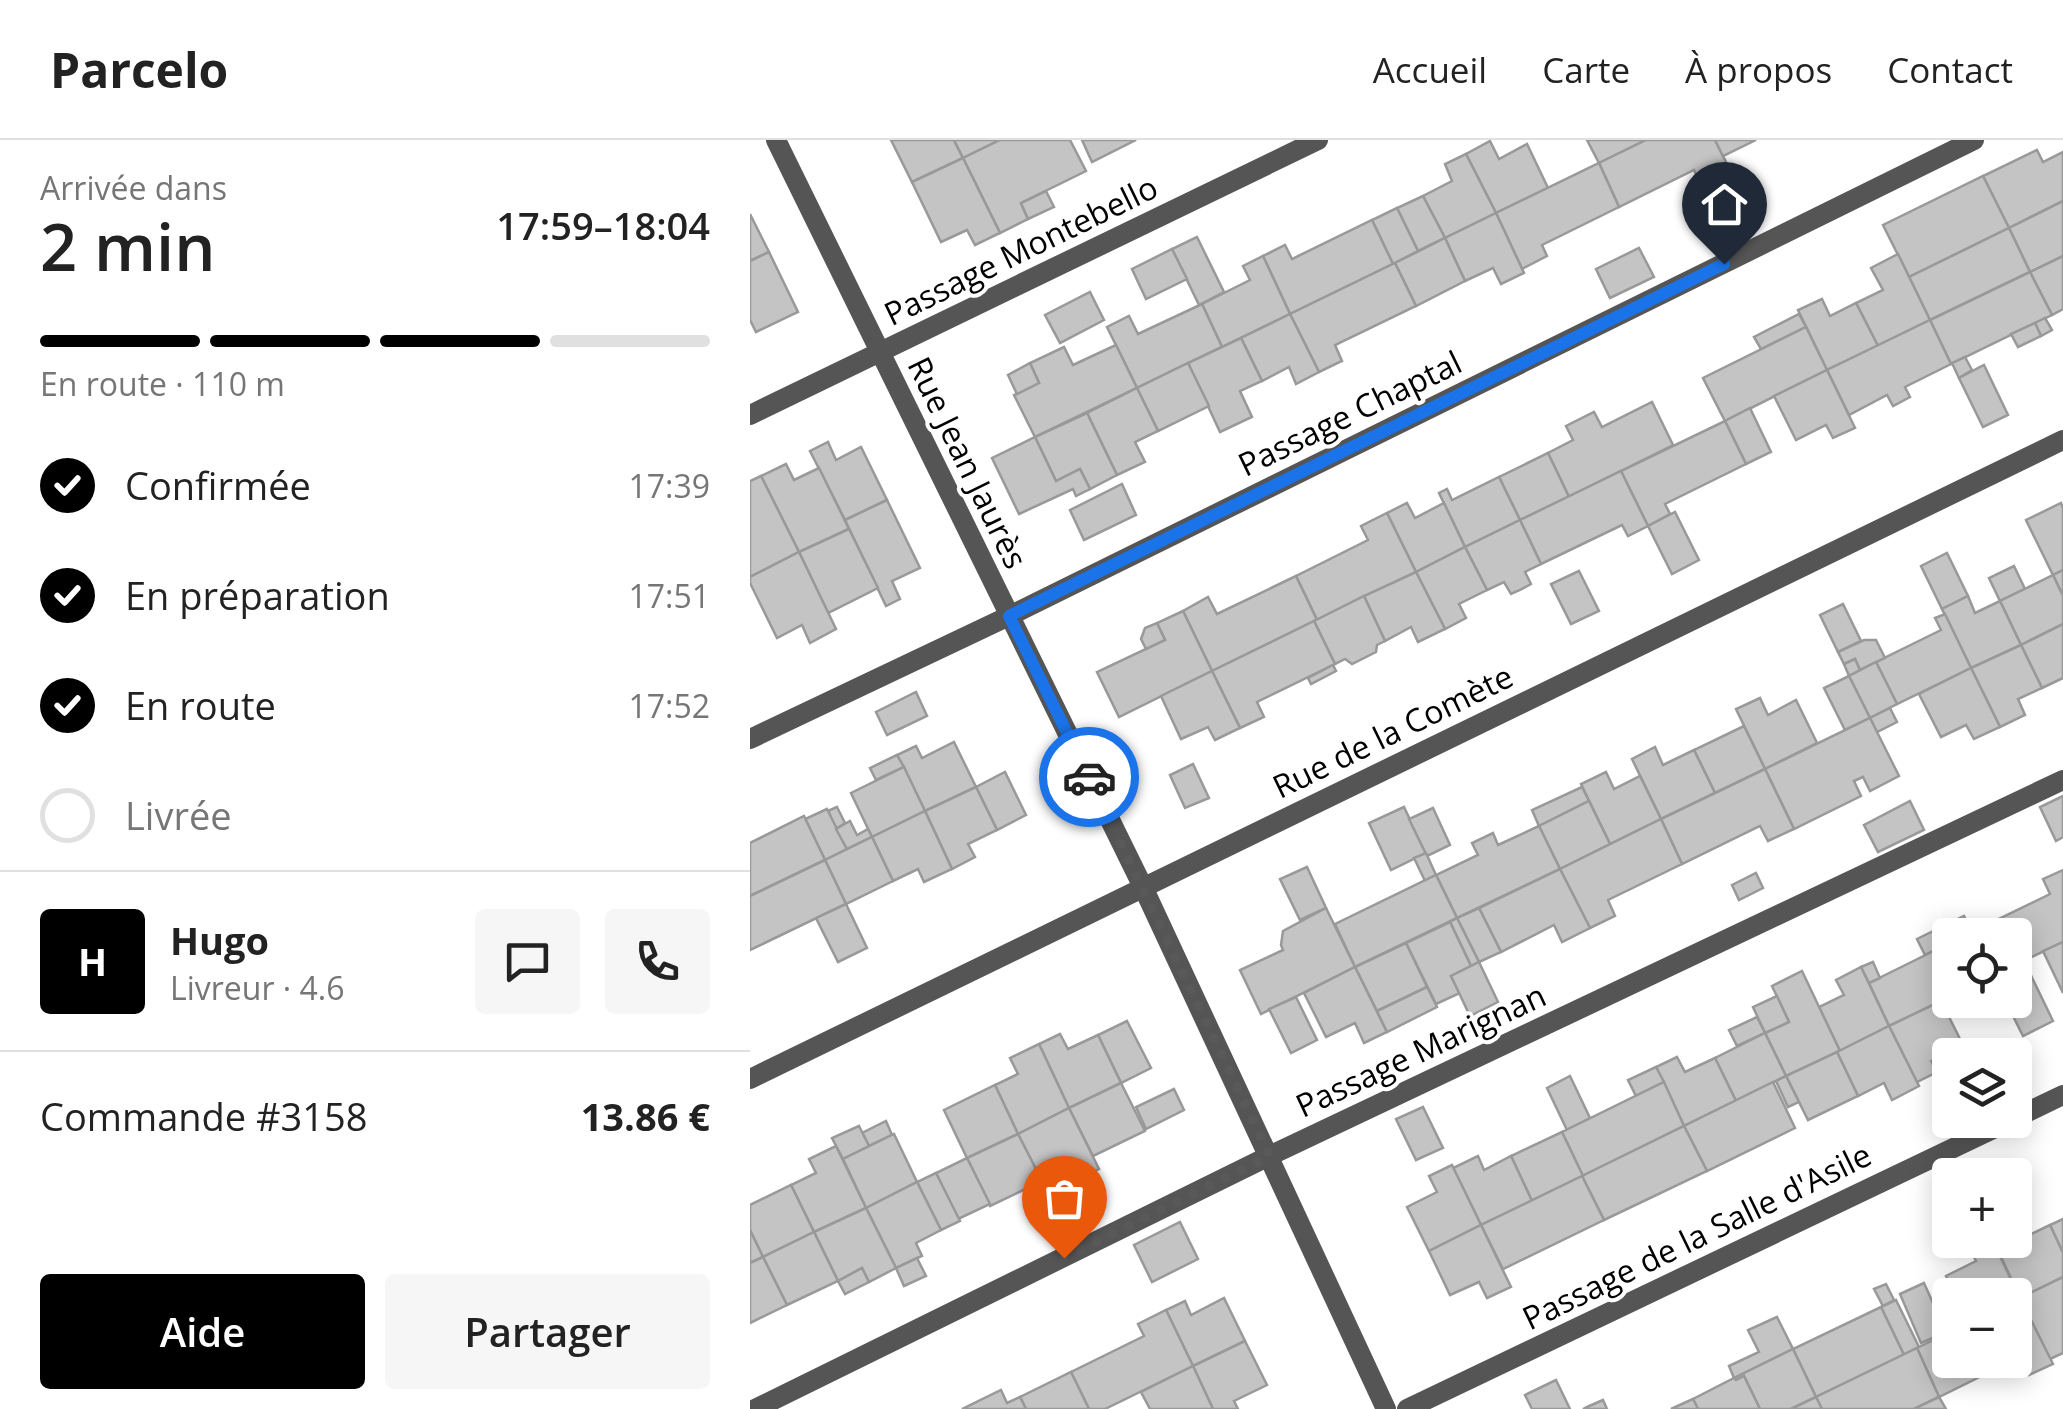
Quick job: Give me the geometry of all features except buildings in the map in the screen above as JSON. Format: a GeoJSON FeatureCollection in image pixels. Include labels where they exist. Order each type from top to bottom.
{"type":"FeatureCollection","features":[{"type":"Feature","properties":{"kind":"street","name":"Rue Jean Jaurès"},"geometry":{"type":"LineString","coordinates":[[776,140],[1143,887],[1386,1409]]}},
{"type":"Feature","properties":{"kind":"street","name":"Passage Montebello"},"geometry":{"type":"LineString","coordinates":[[750,416],[1318,140]]}},
{"type":"Feature","properties":{"kind":"street","name":"Passage Chaptal"},"geometry":{"type":"LineString","coordinates":[[750,739],[1009,616],[1974,140]]}},
{"type":"Feature","properties":{"kind":"street","name":"Rue de la Comète"},"geometry":{"type":"LineString","coordinates":[[750,1078],[2063,440]]}},
{"type":"Feature","properties":{"kind":"street","name":"Passage Marignan"},"geometry":{"type":"LineString","coordinates":[[754,1409],[1270,1156],[2063,780]]}},
{"type":"Feature","properties":{"kind":"street","name":"Passage de la Salle d'Asile"},"geometry":{"type":"LineString","coordinates":[[2032,1110],[2063,1096]]}},
{"type":"Feature","properties":{"kind":"street","name":"Passage de la Salle d'Asile"},"geometry":{"type":"LineString","coordinates":[[1407,1409],[1973,1138]]}},
{"type":"Feature","properties":{"kind":"way so far"},"geometry":{"type":"LineString","coordinates":[[1064,1258],[1270,1156],[1089,777]]}},
{"type":"Feature","properties":{"kind":"route"},"geometry":{"type":"LineString","coordinates":[[1089,777],[1009,616],[1724,264]]}}]}
